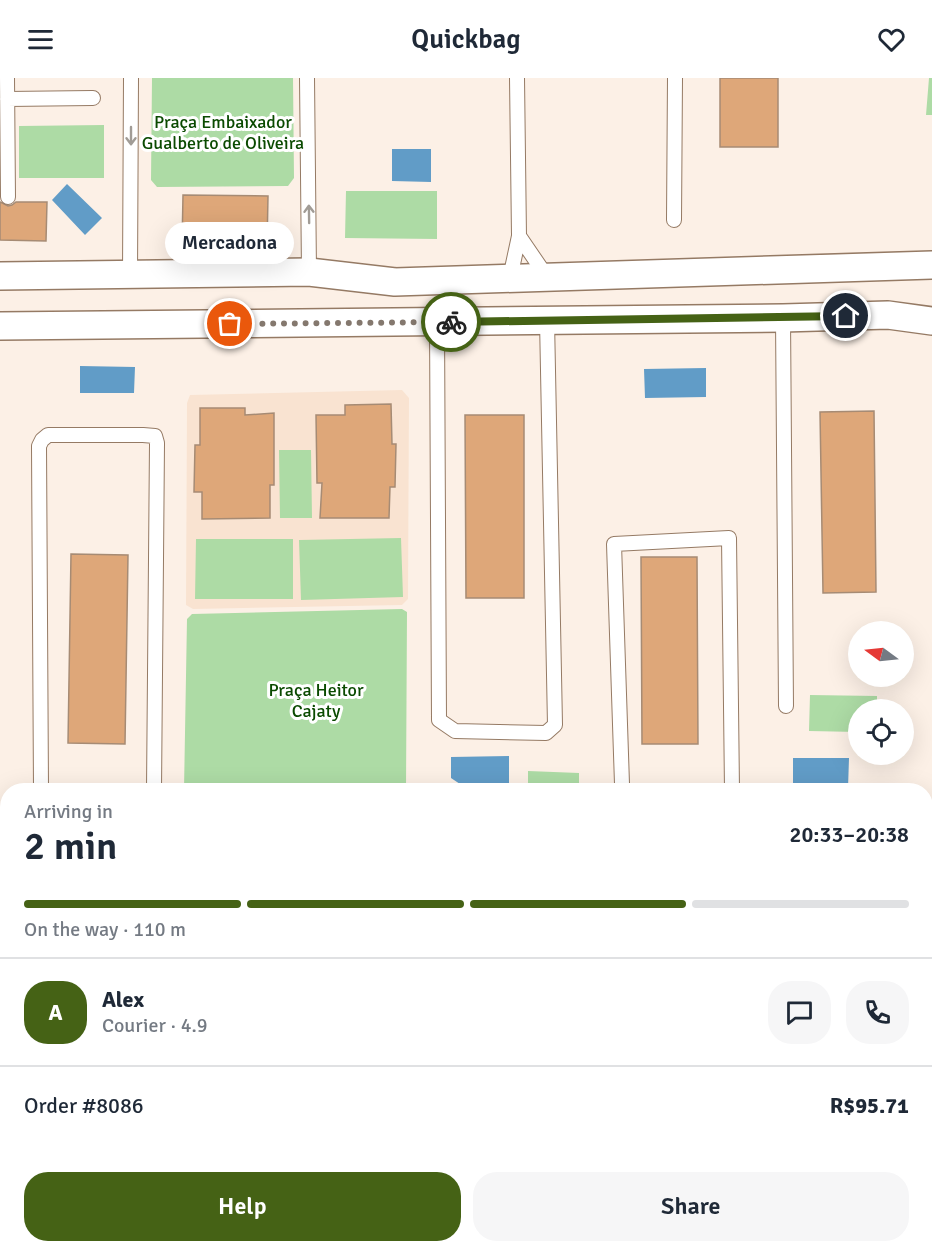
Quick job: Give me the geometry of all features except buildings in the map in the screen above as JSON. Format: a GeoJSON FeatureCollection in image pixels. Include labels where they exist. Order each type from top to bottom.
{"type":"FeatureCollection","features":[{"type":"Feature","properties":{"kind":"street"},"geometry":{"type":"LineString","coordinates":[[0,276],[309,272],[395,282],[932,265]]}},
{"type":"Feature","properties":{"kind":"street"},"geometry":{"type":"LineString","coordinates":[[0,326],[888,315],[932,321]]}},
{"type":"Feature","properties":{"kind":"lane"},"geometry":{"type":"LineString","coordinates":[[7,78],[8,197]]}},
{"type":"Feature","properties":{"kind":"lane"},"geometry":{"type":"LineString","coordinates":[[130,275],[131,78]]}},
{"type":"Feature","properties":{"kind":"lane"},"geometry":{"type":"LineString","coordinates":[[307,78],[309,272]]}},
{"type":"Feature","properties":{"kind":"lane"},"geometry":{"type":"LineString","coordinates":[[510,278],[519,236],[517,78]]}},
{"type":"Feature","properties":{"kind":"lane"},"geometry":{"type":"LineString","coordinates":[[674,220],[675,78]]}},
{"type":"Feature","properties":{"kind":"lane"},"geometry":{"type":"LineString","coordinates":[[7,99],[93,98]]}},
{"type":"Feature","properties":{"kind":"lane"},"geometry":{"type":"LineString","coordinates":[[519,236],[546,277]]}},
{"type":"Feature","properties":{"kind":"lane"},"geometry":{"type":"LineString","coordinates":[[783,318],[786,706]]}},
{"type":"Feature","properties":{"kind":"lane"},"geometry":{"type":"LineString","coordinates":[[437,322],[439,720],[455,731],[546,733],[555,725],[547,320]]}},
{"type":"Feature","properties":{"kind":"lane"},"geometry":{"type":"LineString","coordinates":[[41,783],[39,446],[48,435],[155,436],[157,443],[154,783]]}},
{"type":"Feature","properties":{"kind":"lane"},"geometry":{"type":"LineString","coordinates":[[622,783],[614,543],[729,538],[732,783]]}},
{"type":"Feature","properties":{"kind":"shaded area"},"geometry":{"type":"Polygon","coordinates":[[[402,390],[409,398],[408,599],[402,605],[193,609],[186,605],[187,403],[190,395],[402,390]]]}},
{"type":"Feature","properties":{"kind":"green space","name":"Praça Embaixador Gualberto de Oliveira"},"geometry":{"type":"Polygon","coordinates":[[[152,78],[293,78],[294,178],[288,186],[157,187],[151,180],[152,78]]]}},
{"type":"Feature","properties":{"kind":"green space"},"geometry":{"type":"Polygon","coordinates":[[[929,78],[932,78],[932,115],[926,115],[929,78]]]}},
{"type":"Feature","properties":{"kind":"green space"},"geometry":{"type":"Polygon","coordinates":[[[104,125],[104,178],[19,178],[19,126],[104,125]]]}},
{"type":"Feature","properties":{"kind":"green space"},"geometry":{"type":"Polygon","coordinates":[[[346,191],[437,191],[437,239],[345,238],[346,191]]]}},
{"type":"Feature","properties":{"kind":"green space"},"geometry":{"type":"Polygon","coordinates":[[[279,450],[311,450],[312,518],[280,518],[279,450]]]}},
{"type":"Feature","properties":{"kind":"green space"},"geometry":{"type":"Polygon","coordinates":[[[401,538],[403,597],[301,600],[299,540],[401,538]]]}},
{"type":"Feature","properties":{"kind":"green space"},"geometry":{"type":"Polygon","coordinates":[[[196,539],[293,539],[293,599],[195,599],[196,539]]]}},
{"type":"Feature","properties":{"kind":"green space","name":"Praça Heitor Cajaty"},"geometry":{"type":"Polygon","coordinates":[[[402,609],[407,612],[406,783],[184,783],[187,619],[192,614],[402,609]]]}},
{"type":"Feature","properties":{"kind":"green space"},"geometry":{"type":"Polygon","coordinates":[[[810,695],[877,696],[877,699],[848,699],[848,732],[809,731],[810,695]]]}},
{"type":"Feature","properties":{"kind":"green space"},"geometry":{"type":"Polygon","coordinates":[[[528,771],[579,773],[579,783],[528,783],[528,771]]]}},
{"type":"Feature","properties":{"kind":"water"},"geometry":{"type":"Polygon","coordinates":[[[392,149],[431,149],[431,182],[392,181],[392,149]]]}},
{"type":"Feature","properties":{"kind":"water"},"geometry":{"type":"Polygon","coordinates":[[[67,184],[102,218],[85,235],[52,200],[67,184]]]}},
{"type":"Feature","properties":{"kind":"water"},"geometry":{"type":"Polygon","coordinates":[[[80,366],[135,367],[134,393],[80,393],[80,366]]]}},
{"type":"Feature","properties":{"kind":"water"},"geometry":{"type":"Polygon","coordinates":[[[706,368],[706,397],[645,398],[644,369],[706,368]]]}},
{"type":"Feature","properties":{"kind":"water"},"geometry":{"type":"Polygon","coordinates":[[[509,756],[509,783],[458,783],[451,778],[451,757],[509,756]]]}},
{"type":"Feature","properties":{"kind":"water"},"geometry":{"type":"Polygon","coordinates":[[[793,758],[848,758],[848,783],[793,783],[793,758]]]}},
{"type":"Feature","properties":{"kind":"way so far"},"geometry":{"type":"LineString","coordinates":[[230,324],[451,322]]}},
{"type":"Feature","properties":{"kind":"place","name":"Mercadona"},"geometry":{"type":"Point","coordinates":[230,324]}},
{"type":"Feature","properties":{"kind":"route"},"geometry":{"type":"LineString","coordinates":[[451,322],[846,316]]}}]}
